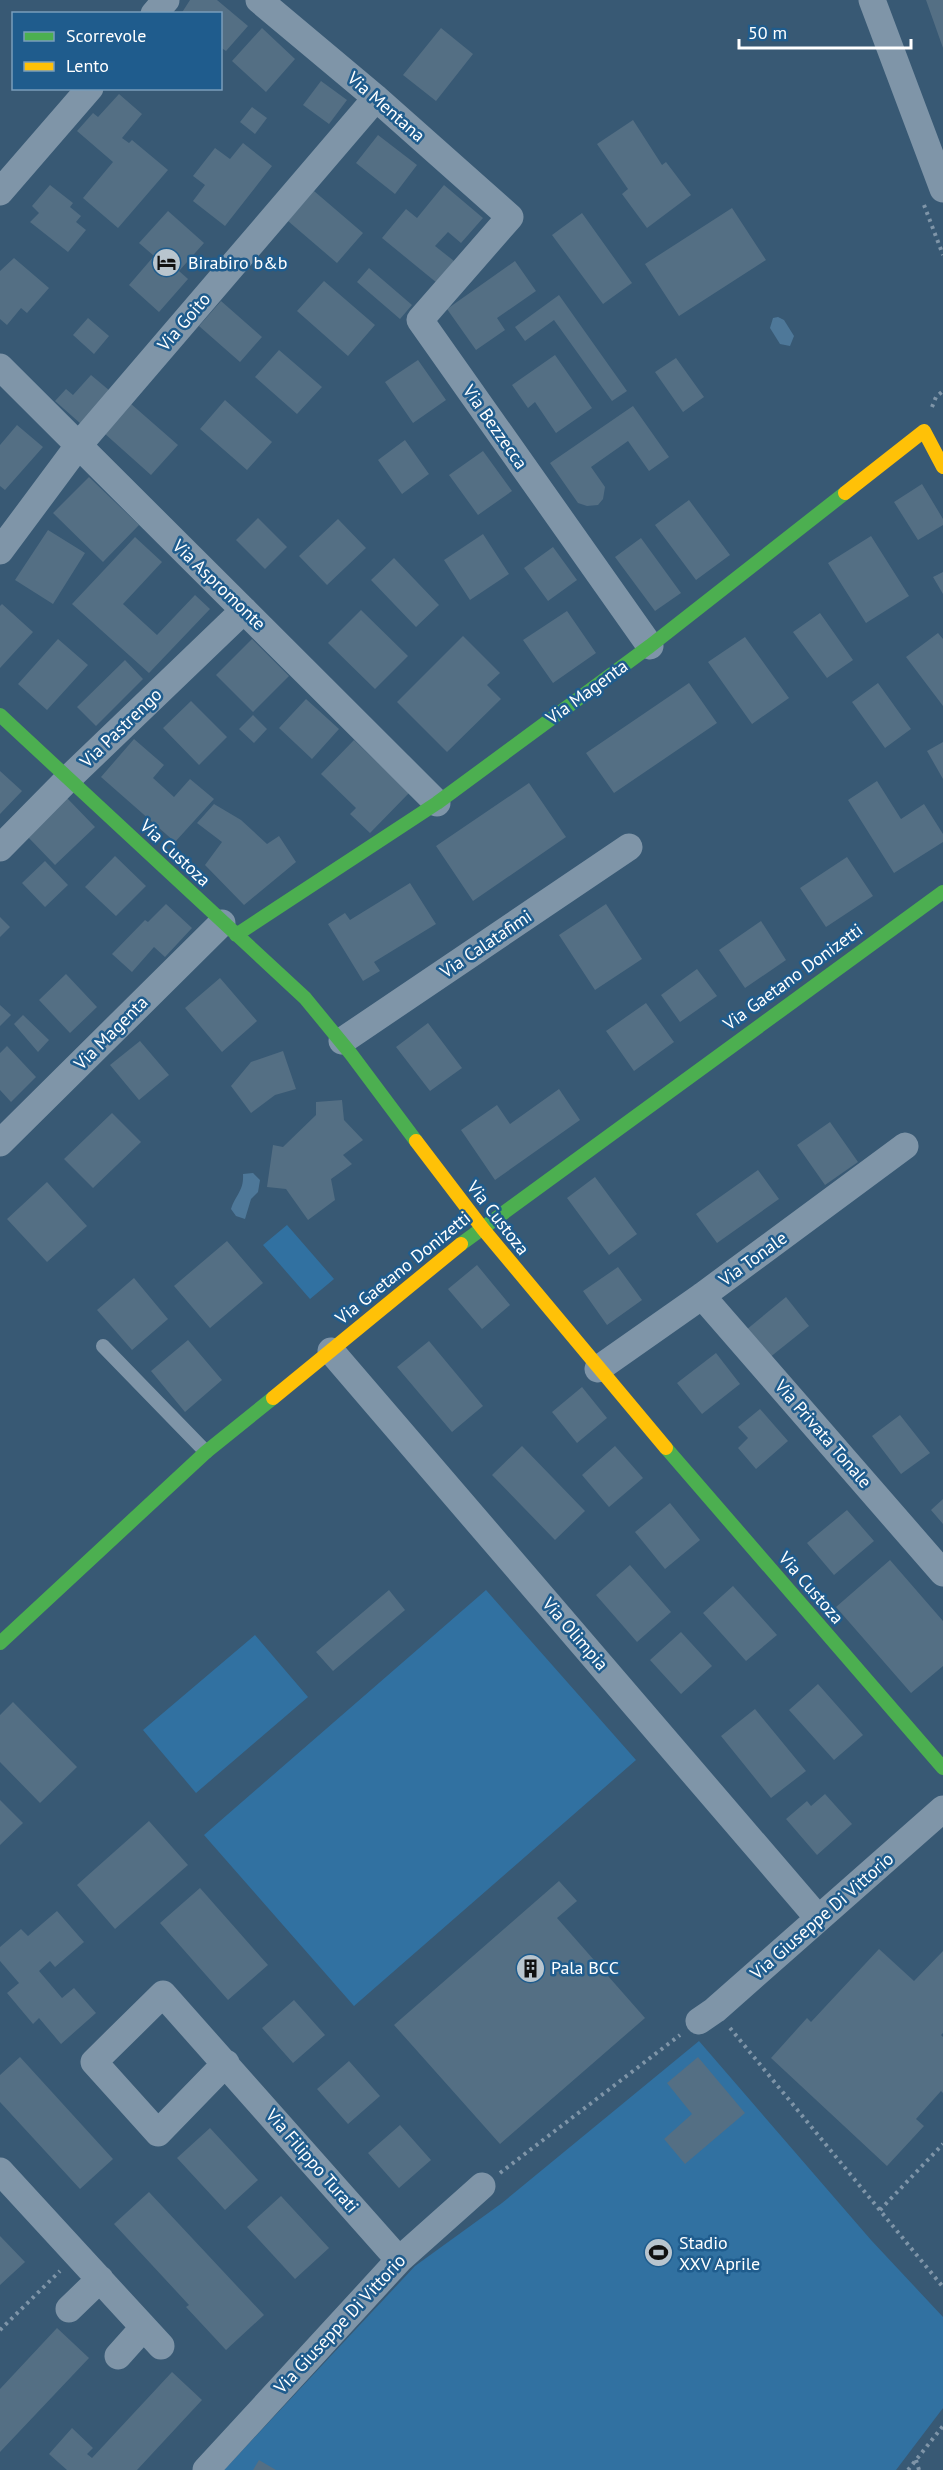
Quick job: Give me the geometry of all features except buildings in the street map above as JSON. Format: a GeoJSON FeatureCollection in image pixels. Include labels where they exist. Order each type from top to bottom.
{"type":"FeatureCollection","features":[{"type":"Feature","properties":{"kind":"street"},"geometry":{"type":"LineString","coordinates":[[156,12],[166,0]]}},
{"type":"Feature","properties":{"kind":"street","name":"Via Mentana"},"geometry":{"type":"LineString","coordinates":[[259,0],[376,98],[510,217]]}},
{"type":"Feature","properties":{"kind":"street"},"geometry":{"type":"LineString","coordinates":[[872,0],[943,189]]}},
{"type":"Feature","properties":{"kind":"street"},"geometry":{"type":"LineString","coordinates":[[0,192],[88,90]]}},
{"type":"Feature","properties":{"kind":"street","name":"Via Goito"},"geometry":{"type":"LineString","coordinates":[[0,551],[78,446],[376,98]]}},
{"type":"Feature","properties":{"kind":"street","name":"Via Bezzecca"},"geometry":{"type":"LineString","coordinates":[[510,217],[420,320],[650,646]]}},
{"type":"Feature","properties":{"kind":"street","name":"Via Aspromonte"},"geometry":{"type":"LineString","coordinates":[[0,367],[438,803]]}},
{"type":"Feature","properties":{"kind":"street","name":"Via Magenta"},"geometry":{"type":"LineString","coordinates":[[1,1139],[229,929],[438,803],[650,646],[924,431],[943,467]]}},
{"type":"Feature","properties":{"kind":"street","name":"Via Pastrengo"},"geometry":{"type":"LineString","coordinates":[[0,848],[69,778],[244,610]]}},
{"type":"Feature","properties":{"kind":"street","name":"Via Custoza"},"geometry":{"type":"LineString","coordinates":[[0,715],[304,998],[342,1041],[481,1227],[598,1369],[943,1768]]}},
{"type":"Feature","properties":{"kind":"street","name":"Via Calatafimi"},"geometry":{"type":"LineString","coordinates":[[342,1041],[629,847]]}},
{"type":"Feature","properties":{"kind":"street","name":"Via Gaetano Donizetti"},"geometry":{"type":"LineString","coordinates":[[0,1643],[206,1452],[481,1227],[943,892]]}},
{"type":"Feature","properties":{"kind":"street","name":"Via Tonale"},"geometry":{"type":"LineString","coordinates":[[598,1369],[702,1296],[905,1146]]}},
{"type":"Feature","properties":{"kind":"street","name":"Via Privata Tonale"},"geometry":{"type":"LineString","coordinates":[[702,1296],[943,1573]]}},
{"type":"Feature","properties":{"kind":"street","name":"Via Olimpia"},"geometry":{"type":"LineString","coordinates":[[331,1351],[818,1918]]}},
{"type":"Feature","properties":{"kind":"street","name":"Via Giuseppe Di Vittorio"},"geometry":{"type":"LineString","coordinates":[[707,2015],[943,1809]]}},
{"type":"Feature","properties":{"kind":"street","name":"Via Filippo Turati"},"geometry":{"type":"LineString","coordinates":[[226,2063],[158,2133],[94,2062],[163,1994],[226,2063],[399,2260]]}},
{"type":"Feature","properties":{"kind":"street"},"geometry":{"type":"LineString","coordinates":[[0,2170],[152,2337],[118,2356]]}},
{"type":"Feature","properties":{"kind":"street","name":"Via Giuseppe Di Vittorio"},"geometry":{"type":"LineString","coordinates":[[206,2470],[399,2260],[482,2186]]}},
{"type":"Feature","properties":{"kind":"street"},"geometry":{"type":"LineString","coordinates":[[69,2309],[100,2279]]}},
{"type":"Feature","properties":{"kind":"lane"},"geometry":{"type":"LineString","coordinates":[[103,1346],[206,1452]]}},
{"type":"Feature","properties":{"kind":"path"},"geometry":{"type":"LineString","coordinates":[[482,2186],[707,2015],[880,2210],[943,2287]]}},
{"type":"Feature","properties":{"kind":"path"},"geometry":{"type":"LineString","coordinates":[[880,2210],[943,2144]]}},
{"type":"Feature","properties":{"kind":"path"},"geometry":{"type":"LineString","coordinates":[[0,2330],[77,2254]]}},
{"type":"Feature","properties":{"kind":"path"},"geometry":{"type":"LineString","coordinates":[[908,2470],[943,2426]]}},
{"type":"Feature","properties":{"kind":"path"},"geometry":{"type":"LineString","coordinates":[[916,2460],[920,2470]]}},
{"type":"Feature","properties":{"kind":"shaded area"},"geometry":{"type":"Polygon","coordinates":[[[778,317],[784,320],[794,336],[790,346],[780,344],[770,328],[773,318],[778,317]]]}},
{"type":"Feature","properties":{"kind":"shaded area"},"geometry":{"type":"Polygon","coordinates":[[[253,1173],[260,1180],[258,1192],[251,1199],[245,1219],[236,1216],[231,1209],[241,1189],[243,1174],[253,1173]]]}},
{"type":"Feature","properties":{"kind":"shaded area"},"geometry":{"type":"Polygon","coordinates":[[[287,1225],[334,1279],[310,1299],[263,1245],[287,1225]]]}},
{"type":"Feature","properties":{"kind":"shaded area"},"geometry":{"type":"Polygon","coordinates":[[[486,1590],[636,1760],[354,2006],[204,1835],[486,1590]]]}},
{"type":"Feature","properties":{"kind":"shaded area"},"geometry":{"type":"Polygon","coordinates":[[[255,1635],[308,1697],[196,1793],[143,1730],[255,1635]]]}},
{"type":"Feature","properties":{"kind":"shaded area","name":"Stadio XXV Aprile"},"geometry":{"type":"Polygon","coordinates":[[[699,2041],[871,2240],[943,2317],[943,2408],[896,2470],[224,2470],[415,2266],[502,2203],[699,2041]]]}},
{"type":"Feature","properties":{"kind":"traffic: fast"},"geometry":{"type":"LineString","coordinates":[[236,935],[437,803],[650,646],[845,493]]}},
{"type":"Feature","properties":{"kind":"traffic: fast"},"geometry":{"type":"LineString","coordinates":[[0,715],[305,998],[351,1054],[416,1141]]}},
{"type":"Feature","properties":{"kind":"traffic: fast"},"geometry":{"type":"LineString","coordinates":[[461,1244],[943,892]]}},
{"type":"Feature","properties":{"kind":"traffic: fast"},"geometry":{"type":"LineString","coordinates":[[0,1643],[206,1452],[273,1398]]}},
{"type":"Feature","properties":{"kind":"traffic: fast"},"geometry":{"type":"LineString","coordinates":[[666,1448],[943,1768]]}},
{"type":"Feature","properties":{"kind":"traffic: slow"},"geometry":{"type":"LineString","coordinates":[[845,493],[924,431],[943,467]]}},
{"type":"Feature","properties":{"kind":"traffic: slow"},"geometry":{"type":"LineString","coordinates":[[416,1141],[483,1229],[666,1448]]}},
{"type":"Feature","properties":{"kind":"traffic: slow"},"geometry":{"type":"LineString","coordinates":[[273,1398],[461,1244]]}},
{"type":"Feature","properties":{"kind":"place","name":"Birabiro b&b"},"geometry":{"type":"Point","coordinates":[167,263]}},
{"type":"Feature","properties":{"kind":"place","name":"Pala BCC"},"geometry":{"type":"Point","coordinates":[530,1968]}},
{"type":"Feature","properties":{"kind":"place","name":"Stadio XXV Aprile"},"geometry":{"type":"Point","coordinates":[658,2253]}}]}
